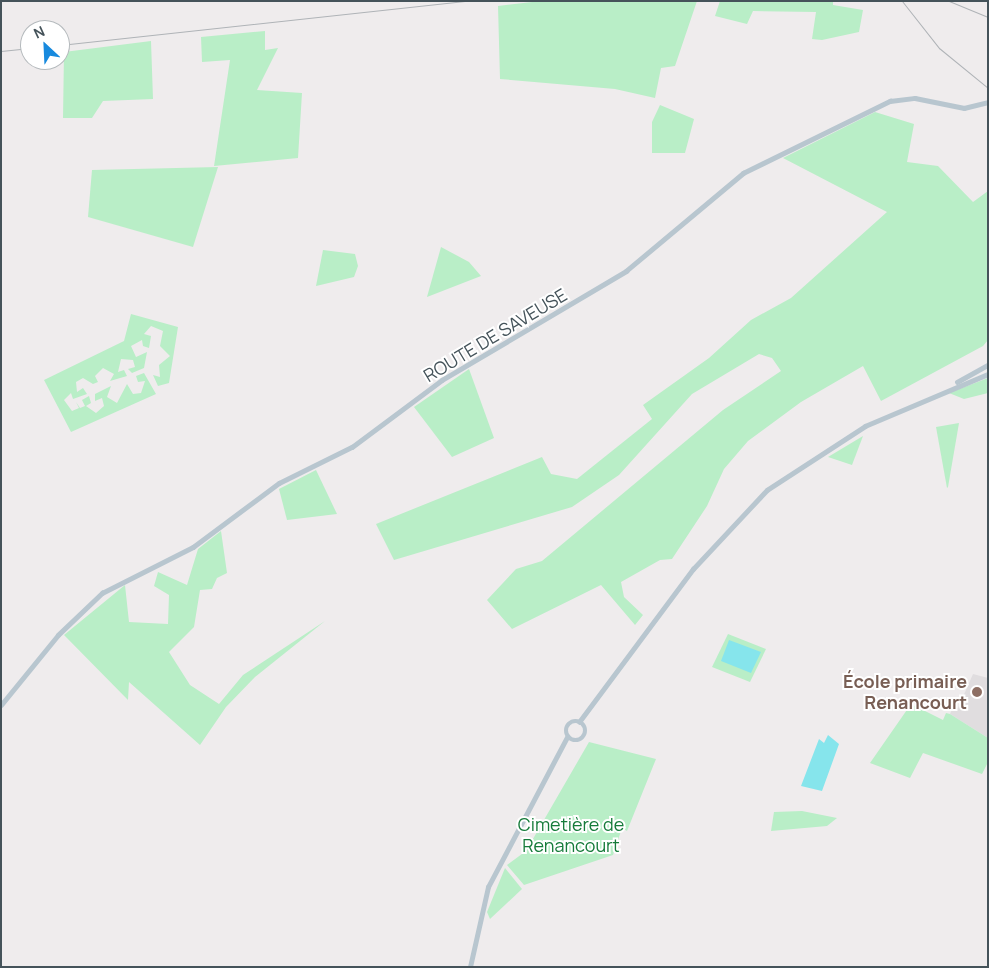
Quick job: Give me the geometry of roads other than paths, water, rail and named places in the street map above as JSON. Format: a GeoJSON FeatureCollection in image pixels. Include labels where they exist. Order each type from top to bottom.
{"type":"FeatureCollection","features":[{"type":"Feature","properties":{"kind":"main road","name":"ROUTE DE SAVEUSE"},"geometry":{"type":"LineString","coordinates":[[1,705],[58,635],[102,593],[192,546],[279,483],[360,443],[442,380],[626,271],[743,173],[890,101],[915,98],[964,108],[988,102]]}},
{"type":"Feature","properties":{"kind":"main road"},"geometry":{"type":"LineString","coordinates":[[470,967],[476,926],[491,881],[564,750],[567,726],[579,722],[589,713],[693,569],[767,490],[830,446],[943,390],[988,365]]}},
{"type":"Feature","properties":{"kind":"main road"},"geometry":{"type":"LineString","coordinates":[[943,390],[988,374]]}},
{"type":"Feature","properties":{"kind":"main road"},"geometry":{"type":"LineString","coordinates":[[564,750],[585,736],[585,727],[589,713]]}},
{"type":"Feature","properties":{"kind":"main road"},"geometry":{"type":"LineString","coordinates":[[579,722],[585,727]]}},
{"type":"Feature","properties":{"kind":"main road"},"geometry":{"type":"LineString","coordinates":[[567,737],[574,742]]}},
{"type":"Feature","properties":{"kind":"water"},"geometry":{"type":"Polygon","coordinates":[[[729,640],[761,652],[751,673],[721,661],[729,640]]]}},
{"type":"Feature","properties":{"kind":"water"},"geometry":{"type":"Polygon","coordinates":[[[828,735],[839,744],[822,791],[801,786],[819,739],[824,743],[828,735]]]}},
{"type":"Feature","properties":{"kind":"railway"},"geometry":{"type":"LineString","coordinates":[[70,44],[465,1]]}},
{"type":"Feature","properties":{"kind":"railway"},"geometry":{"type":"LineString","coordinates":[[902,1],[939,48],[988,88]]}},
{"type":"Feature","properties":{"kind":"railway"},"geometry":{"type":"LineString","coordinates":[[949,1],[988,17]]}},
{"type":"Feature","properties":{"kind":"railway"},"geometry":{"type":"LineString","coordinates":[[1,51],[20,49]]}},
{"type":"Feature","properties":{"kind":"place","name":"École primaire Renancourt"},"geometry":{"type":"Point","coordinates":[977,692]}},
{"type":"Feature","properties":{"kind":"park label","name":"Cimetière de Renancourt"},"geometry":{"type":"Point","coordinates":[571,835]}}]}
